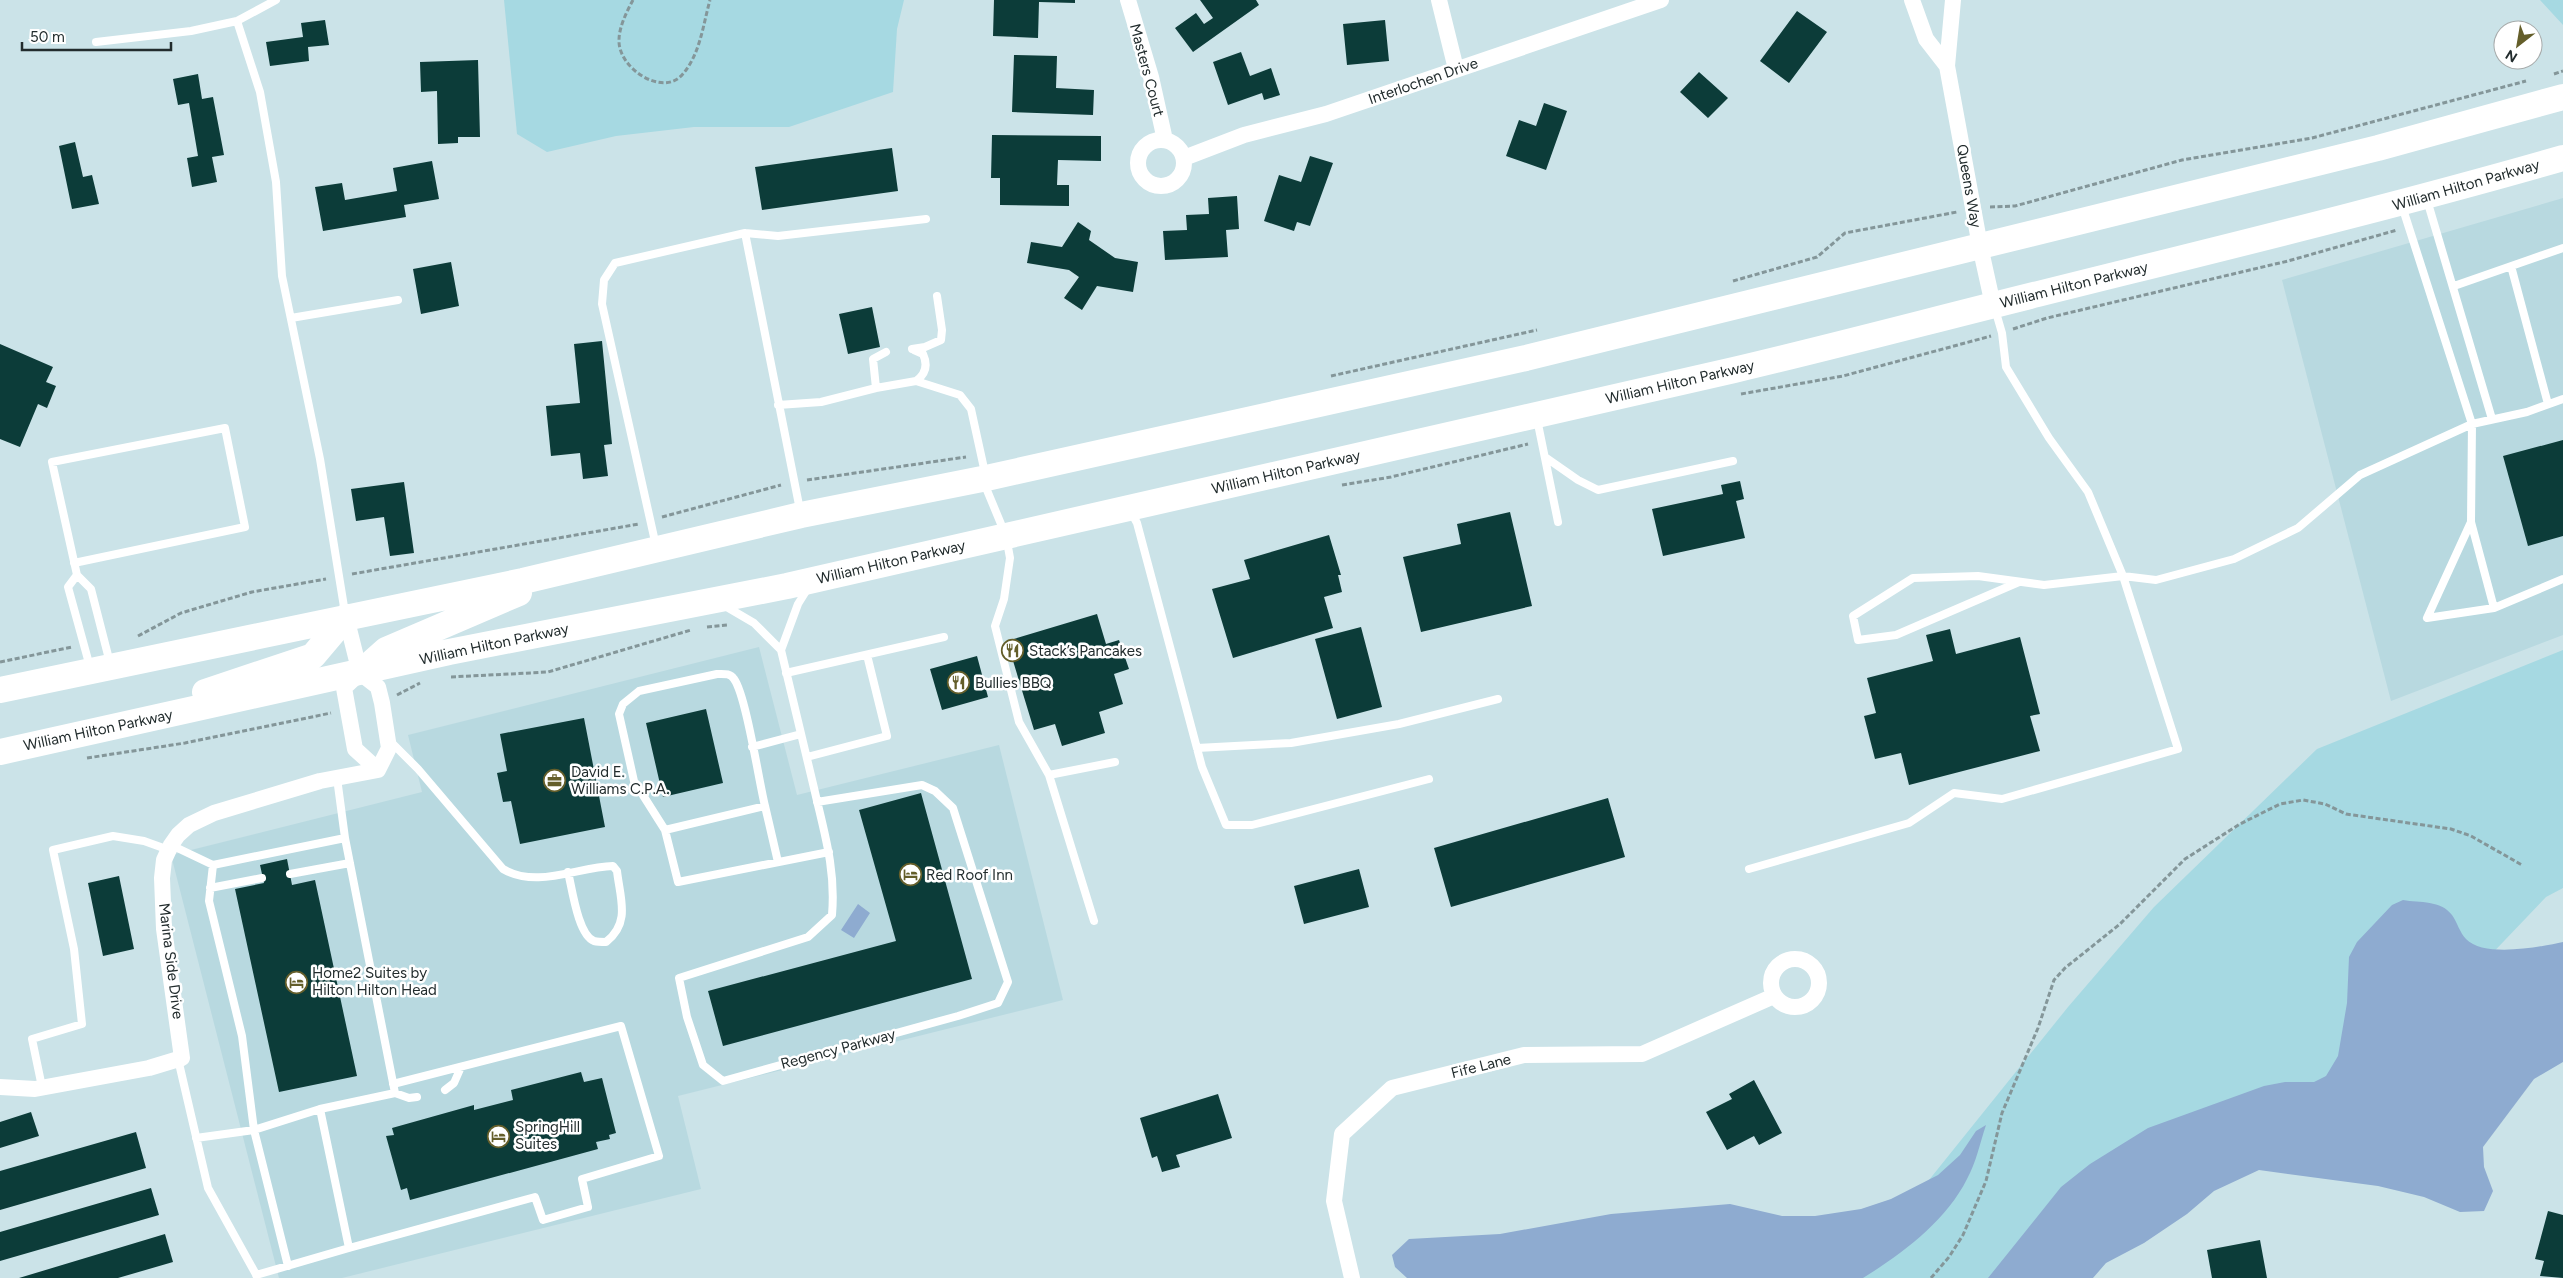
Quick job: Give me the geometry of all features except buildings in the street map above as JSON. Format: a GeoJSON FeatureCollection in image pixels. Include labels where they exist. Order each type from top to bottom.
{"type":"FeatureCollection","features":[{"type":"Feature","properties":{"kind":"highway"},"geometry":{"type":"LineString","coordinates":[[0,690],[94,664],[346,617],[523,581],[586,564],[801,515],[984,470],[1526,358],[2378,148],[2563,98]]}},
{"type":"Feature","properties":{"kind":"highway","name":"William Hilton Parkway"},"geometry":{"type":"LineString","coordinates":[[0,752],[449,652],[814,580],[1859,341],[1993,305],[2401,204],[2563,158]]}},
{"type":"Feature","properties":{"kind":"highway"},"geometry":{"type":"LineString","coordinates":[[360,673],[386,650],[586,564]]}},
{"type":"Feature","properties":{"kind":"highway"},"geometry":{"type":"LineString","coordinates":[[69,737],[314,656],[346,617]]}},
{"type":"Feature","properties":{"kind":"highway"},"geometry":{"type":"LineString","coordinates":[[0,701],[94,664]]}},
{"type":"Feature","properties":{"kind":"street","name":"Masters Court"},"geometry":{"type":"LineString","coordinates":[[1128,0],[1151,77],[1165,140]]}},
{"type":"Feature","properties":{"kind":"street"},"geometry":{"type":"LineString","coordinates":[[1439,0],[1456,69]]}},
{"type":"Feature","properties":{"kind":"street","name":"Interlochen Drive"},"geometry":{"type":"LineString","coordinates":[[1184,158],[1244,135],[1326,114],[1661,0]]}},
{"type":"Feature","properties":{"kind":"street","name":"Queens Way"},"geometry":{"type":"LineString","coordinates":[[1912,0],[1926,38],[1947,66]]}},
{"type":"Feature","properties":{"kind":"street","name":"Queens Way"},"geometry":{"type":"LineString","coordinates":[[1953,0],[1947,66],[1980,246],[1993,305]]}},
{"type":"Feature","properties":{"kind":"street"},"geometry":{"type":"LineString","coordinates":[[1156,140],[1174,143],[1184,158],[1184,167],[1175,182],[1166,186],[1149,183],[1138,168],[1142,150],[1156,140]]}},
{"type":"Feature","properties":{"kind":"street"},"geometry":{"type":"LineString","coordinates":[[346,617],[360,673],[378,687],[390,748],[378,770]]}},
{"type":"Feature","properties":{"kind":"street"},"geometry":{"type":"LineString","coordinates":[[360,673],[344,688],[347,710],[355,749],[378,770]]}},
{"type":"Feature","properties":{"kind":"street"},"geometry":{"type":"LineString","coordinates":[[170,847],[178,835],[189,825],[214,813],[337,778],[378,770]]}},
{"type":"Feature","properties":{"kind":"street","name":"Marina Side Drive"},"geometry":{"type":"LineString","coordinates":[[170,847],[164,860],[162,878],[163,912],[182,1049],[182,1058],[178,1059]]}},
{"type":"Feature","properties":{"kind":"street","name":"Fife Lane"},"geometry":{"type":"LineString","coordinates":[[1352,1278],[1334,1201],[1342,1134],[1392,1088],[1524,1055],[1642,1054],[1774,996]]}},
{"type":"Feature","properties":{"kind":"street"},"geometry":{"type":"LineString","coordinates":[[0,1087],[14,1089],[42,1088],[149,1068],[178,1059]]}},
{"type":"Feature","properties":{"kind":"lane"},"geometry":{"type":"LineString","coordinates":[[96,42],[191,31],[237,21],[276,0]]}},
{"type":"Feature","properties":{"kind":"lane"},"geometry":{"type":"LineString","coordinates":[[237,21],[260,92],[276,182],[282,276],[341,576],[346,617]]}},
{"type":"Feature","properties":{"kind":"lane"},"geometry":{"type":"LineString","coordinates":[[2427,197],[2492,419]]}},
{"type":"Feature","properties":{"kind":"lane"},"geometry":{"type":"LineString","coordinates":[[2401,204],[2472,424],[2471,522],[2494,608]]}},
{"type":"Feature","properties":{"kind":"lane"},"geometry":{"type":"LineString","coordinates":[[656,548],[602,304],[604,280],[615,263],[745,233],[778,236],[926,219]]}},
{"type":"Feature","properties":{"kind":"lane"},"geometry":{"type":"LineString","coordinates":[[745,233],[801,515]]}},
{"type":"Feature","properties":{"kind":"lane"},"geometry":{"type":"LineString","coordinates":[[2454,286],[2563,248]]}},
{"type":"Feature","properties":{"kind":"lane"},"geometry":{"type":"LineString","coordinates":[[2511,266],[2548,404]]}},
{"type":"Feature","properties":{"kind":"lane"},"geometry":{"type":"LineString","coordinates":[[778,405],[821,402],[876,388],[916,381],[923,376],[926,362],[923,354],[912,349],[925,347],[941,340],[942,330],[937,296]]}},
{"type":"Feature","properties":{"kind":"lane"},"geometry":{"type":"LineString","coordinates":[[291,318],[398,300]]}},
{"type":"Feature","properties":{"kind":"lane"},"geometry":{"type":"LineString","coordinates":[[1749,869],[1909,823],[1954,793],[2002,799],[2178,749],[2123,576],[2088,492],[2049,438],[2006,367],[2002,333],[1993,305]]}},
{"type":"Feature","properties":{"kind":"lane"},"geometry":{"type":"LineString","coordinates":[[876,388],[873,359],[886,352]]}},
{"type":"Feature","properties":{"kind":"lane"},"geometry":{"type":"LineString","coordinates":[[916,381],[960,395],[972,410],[984,470],[1006,536],[1010,558],[1004,599],[995,626],[1019,722],[1049,775],[1094,921]]}},
{"type":"Feature","properties":{"kind":"lane"},"geometry":{"type":"LineString","coordinates":[[2019,582],[1896,635],[1858,640],[1853,616],[1913,578],[1978,576],[2044,585],[2123,576],[2156,580],[2234,559],[2298,528],[2360,475],[2472,424],[2527,412],[2563,398]]}},
{"type":"Feature","properties":{"kind":"lane"},"geometry":{"type":"LineString","coordinates":[[1536,415],[1558,522]]}},
{"type":"Feature","properties":{"kind":"lane"},"geometry":{"type":"LineString","coordinates":[[74,563],[245,527],[225,428],[52,462],[74,563],[77,575],[91,588],[94,664]]}},
{"type":"Feature","properties":{"kind":"lane"},"geometry":{"type":"LineString","coordinates":[[1545,457],[1578,480],[1598,490],[1733,461]]}},
{"type":"Feature","properties":{"kind":"lane"},"geometry":{"type":"LineString","coordinates":[[1128,508],[1137,523],[1202,767],[1226,825],[1252,825],[1429,779]]}},
{"type":"Feature","properties":{"kind":"lane"},"geometry":{"type":"LineString","coordinates":[[2471,522],[2426,618],[2494,608],[2563,579]]}},
{"type":"Feature","properties":{"kind":"lane"},"geometry":{"type":"LineString","coordinates":[[77,575],[68,587],[84,645],[94,664]]}},
{"type":"Feature","properties":{"kind":"lane"},"geometry":{"type":"LineString","coordinates":[[711,600],[754,623],[781,650],[798,604],[814,580]]}},
{"type":"Feature","properties":{"kind":"lane"},"geometry":{"type":"LineString","coordinates":[[786,673],[944,637]]}},
{"type":"Feature","properties":{"kind":"lane","name":"Regency Parkway"},"geometry":{"type":"LineString","coordinates":[[781,650],[786,673],[829,852],[834,886],[832,915],[808,937],[679,978],[702,1065],[723,1081],[958,1016],[998,1003],[1008,982],[953,808],[935,792],[922,784],[817,802]]}},
{"type":"Feature","properties":{"kind":"lane"},"geometry":{"type":"LineString","coordinates":[[806,757],[888,736],[867,655]]}},
{"type":"Feature","properties":{"kind":"lane"},"geometry":{"type":"LineString","coordinates":[[778,862],[742,699],[735,679],[728,674],[717,674],[650,688],[630,696],[619,714],[628,762],[634,781],[665,830],[678,882],[829,852]]}},
{"type":"Feature","properties":{"kind":"lane"},"geometry":{"type":"LineString","coordinates":[[1197,748],[1291,743],[1399,724],[1498,699]]}},
{"type":"Feature","properties":{"kind":"lane"},"geometry":{"type":"LineString","coordinates":[[752,747],[801,734]]}},
{"type":"Feature","properties":{"kind":"lane"},"geometry":{"type":"LineString","coordinates":[[388,739],[418,768],[503,869],[515,876],[527,878],[547,877],[568,872],[613,866],[617,871],[623,921],[615,936],[606,942],[593,941],[585,933],[568,872]]}},
{"type":"Feature","properties":{"kind":"lane"},"geometry":{"type":"LineString","coordinates":[[1049,775],[1115,762]]}},
{"type":"Feature","properties":{"kind":"lane"},"geometry":{"type":"LineString","coordinates":[[337,778],[345,838],[395,1093]]}},
{"type":"Feature","properties":{"kind":"lane"},"geometry":{"type":"LineString","coordinates":[[665,830],[765,806]]}},
{"type":"Feature","properties":{"kind":"lane"},"geometry":{"type":"LineString","coordinates":[[42,1088],[32,1039],[82,1024],[74,949],[53,850],[113,836],[170,847],[213,865],[345,838]]}},
{"type":"Feature","properties":{"kind":"lane"},"geometry":{"type":"LineString","coordinates":[[290,874],[350,864]]}},
{"type":"Feature","properties":{"kind":"lane"},"geometry":{"type":"LineString","coordinates":[[213,865],[209,901],[242,1036],[254,1130],[288,1266]]}},
{"type":"Feature","properties":{"kind":"lane"},"geometry":{"type":"LineString","coordinates":[[210,888],[262,878]]}},
{"type":"Feature","properties":{"kind":"lane"},"geometry":{"type":"LineString","coordinates":[[178,1059],[208,1188],[257,1276],[349,1248],[535,1197],[543,1220],[579,1210],[588,1207],[582,1180],[659,1156],[621,1026],[393,1084]]}},
{"type":"Feature","properties":{"kind":"lane"},"geometry":{"type":"LineString","coordinates":[[444,1090],[454,1083],[461,1067]]}},
{"type":"Feature","properties":{"kind":"lane"},"geometry":{"type":"LineString","coordinates":[[196,1138],[254,1130],[320,1109],[395,1093],[409,1098],[417,1098]]}},
{"type":"Feature","properties":{"kind":"lane"},"geometry":{"type":"LineString","coordinates":[[320,1109],[349,1248]]}},
{"type":"Feature","properties":{"kind":"path"},"geometry":{"type":"LineString","coordinates":[[634,0],[622,24],[619,40],[623,57],[630,68],[640,76],[670,82],[681,77],[690,64],[710,0]]}},
{"type":"Feature","properties":{"kind":"path"},"geometry":{"type":"LineString","coordinates":[[2544,76],[2563,71]]}},
{"type":"Feature","properties":{"kind":"path"},"geometry":{"type":"LineString","coordinates":[[1725,284],[1817,257],[1845,234],[1973,209],[2015,206],[2182,160],[2312,138],[2535,79]]}},
{"type":"Feature","properties":{"kind":"path"},"geometry":{"type":"LineString","coordinates":[[1330,376],[1538,329]]}},
{"type":"Feature","properties":{"kind":"path"},"geometry":{"type":"LineString","coordinates":[[94,664],[181,613],[252,592],[629,527],[794,482],[984,470]]}},
{"type":"Feature","properties":{"kind":"path"},"geometry":{"type":"LineString","coordinates":[[0,662],[84,645]]}},
{"type":"Feature","properties":{"kind":"path"},"geometry":{"type":"LineString","coordinates":[[1931,1278],[1949,1257],[1963,1235],[1986,1181],[2002,1113],[2038,1028],[2054,980],[2065,968],[2120,924],[2185,859],[2240,824],[2280,804],[2303,800],[2325,804],[2346,814],[2451,829],[2471,836],[2522,865]]}},
{"type":"Feature","properties":{"kind":"shaded area"},"geometry":{"type":"Polygon","coordinates":[[[504,0],[904,0],[897,29],[893,92],[789,127],[694,127],[616,136],[547,152],[517,134],[504,0]]]}},
{"type":"Feature","properties":{"kind":"shaded area"},"geometry":{"type":"Polygon","coordinates":[[[2540,0],[2563,0],[2563,25],[2540,0]]]}},
{"type":"Feature","properties":{"kind":"shaded area"},"geometry":{"type":"Polygon","coordinates":[[[2563,198],[2563,635],[2391,701],[2282,280],[2563,198]]]}},
{"type":"Feature","properties":{"kind":"shaded area"},"geometry":{"type":"Polygon","coordinates":[[[759,647],[797,795],[999,745],[1063,1000],[678,1096],[701,1189],[342,1278],[279,1278],[171,855],[422,792],[408,735],[759,647]]]}},
{"type":"Feature","properties":{"kind":"shaded area"},"geometry":{"type":"Polygon","coordinates":[[[2563,650],[2563,888],[2546,897],[2441,1007],[2047,1278],[1843,1278],[1888,1231],[2068,1007],[2154,907],[2317,749],[2563,650]]]}},
{"type":"Feature","properties":{"kind":"shaded area"},"geometry":{"type":"Polygon","coordinates":[[[2403,900],[2436,904],[2447,910],[2452,915],[2462,934],[2474,945],[2499,950],[2513,950],[2563,942],[2563,1062],[2534,1079],[2483,1147],[2484,1167],[2493,1191],[2484,1211],[2460,1212],[2424,1197],[2378,1186],[2259,1170],[2214,1191],[2187,1214],[2144,1243],[2106,1263],[2093,1278],[1988,1278],[2061,1187],[2090,1164],[2148,1128],[2264,1086],[2285,1082],[2314,1082],[2326,1076],[2338,1056],[2347,1003],[2349,957],[2357,942],[2392,905],[2403,900]]]}},
{"type":"Feature","properties":{"kind":"shaded area"},"geometry":{"type":"Polygon","coordinates":[[[858,904],[870,913],[854,938],[841,930],[858,904]]]}},
{"type":"Feature","properties":{"kind":"shaded area"},"geometry":{"type":"Polygon","coordinates":[[[1986,1125],[1970,1173],[1947,1209],[1908,1247],[1863,1278],[1407,1278],[1395,1267],[1392,1255],[1409,1239],[1500,1234],[1611,1214],[1730,1204],[1782,1216],[1815,1216],[1861,1209],[1891,1199],[1938,1175],[1960,1155],[1976,1131],[1986,1125]]]}},
{"type":"Feature","properties":{"kind":"place","name":"Stack’s Pancakes"},"geometry":{"type":"Point","coordinates":[1013,651]}},
{"type":"Feature","properties":{"kind":"place","name":"Bullies BBQ"},"geometry":{"type":"Point","coordinates":[959,683]}},
{"type":"Feature","properties":{"kind":"place","name":"David E. Williams C.P.A."},"geometry":{"type":"Point","coordinates":[555,781]}},
{"type":"Feature","properties":{"kind":"place","name":"Red Roof Inn"},"geometry":{"type":"Point","coordinates":[910,875]}},
{"type":"Feature","properties":{"kind":"place","name":"Home2 Suites by Hilton Hilton Head"},"geometry":{"type":"Point","coordinates":[296,982]}},
{"type":"Feature","properties":{"kind":"place","name":"SpringHill Suites"},"geometry":{"type":"Point","coordinates":[499,1136]}}]}
